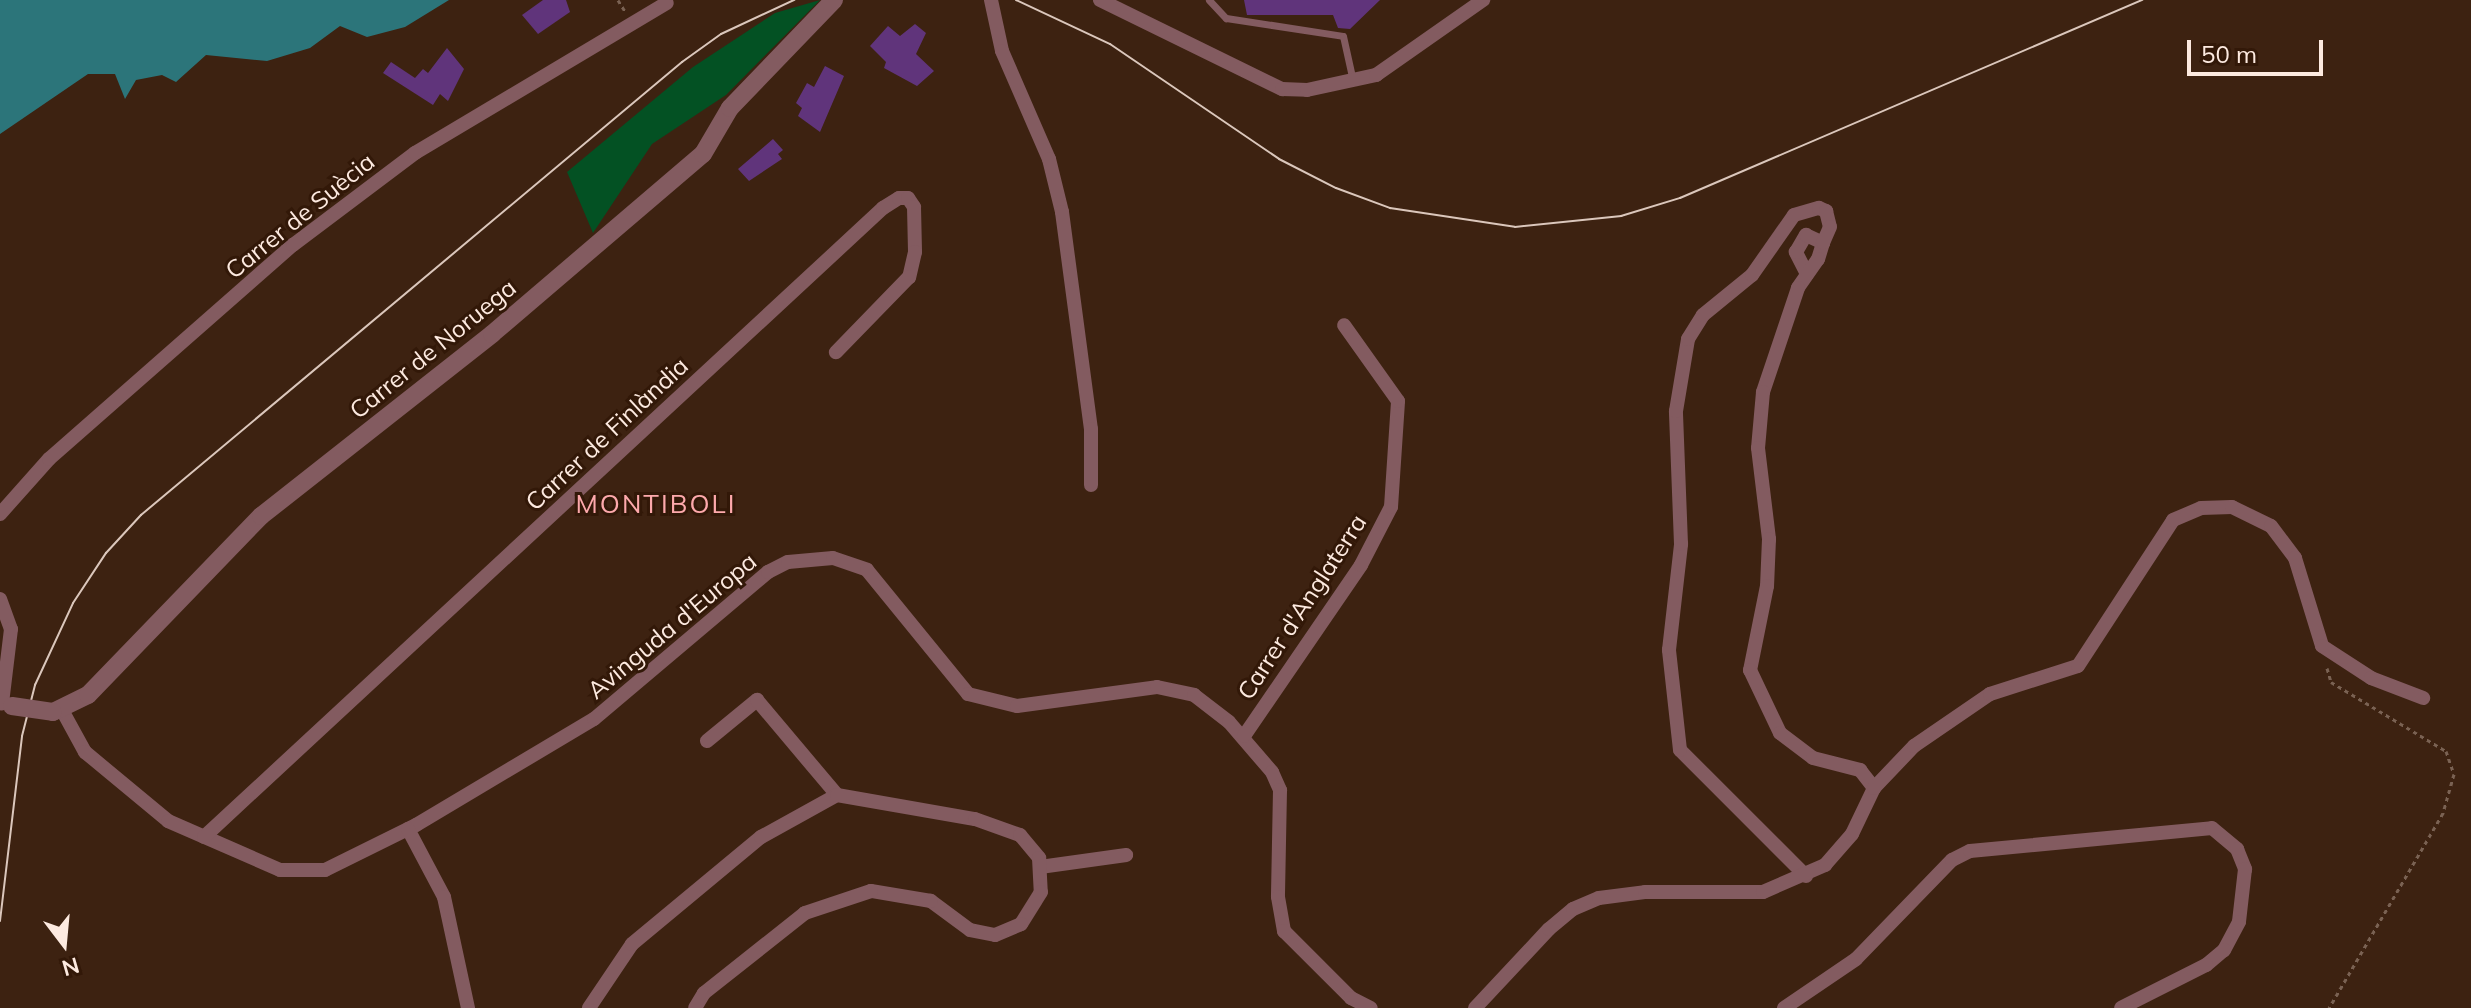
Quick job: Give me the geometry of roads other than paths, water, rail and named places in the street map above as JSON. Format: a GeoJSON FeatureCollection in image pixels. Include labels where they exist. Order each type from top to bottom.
{"type":"FeatureCollection","features":[{"type":"Feature","properties":{"kind":"street"},"geometry":{"type":"LineString","coordinates":[[1100,0],[1282,89],[1307,90],[1376,75],[1483,0]]}},
{"type":"Feature","properties":{"kind":"street","name":"Carrer de Suècia"},"geometry":{"type":"LineString","coordinates":[[0,514],[49,459],[293,245],[415,153],[667,3]]}},
{"type":"Feature","properties":{"kind":"street","name":"Carrer de Noruega"},"geometry":{"type":"LineString","coordinates":[[58,711],[88,695],[261,516],[492,334],[703,154],[730,108],[830,3]]}},
{"type":"Feature","properties":{"kind":"street"},"geometry":{"type":"LineString","coordinates":[[991,5],[1002,51],[1049,159],[1062,212],[1091,429],[1091,485]]}},
{"type":"Feature","properties":{"kind":"street","name":"Carrer de Finlàndia"},"geometry":{"type":"LineString","coordinates":[[204,837],[883,208],[899,198],[908,198],[914,207],[915,252],[909,277],[836,352]]}},
{"type":"Feature","properties":{"kind":"street"},"geometry":{"type":"LineString","coordinates":[[1806,876],[1680,750],[1669,640],[1681,544],[1676,411],[1688,339],[1703,315],[1752,275],[1794,215],[1819,208],[1826,211],[1830,227],[1798,288],[1763,392],[1758,448],[1769,539],[1767,586],[1750,670],[1780,733],[1813,758],[1860,770],[1874,788]]}},
{"type":"Feature","properties":{"kind":"street"},"geometry":{"type":"LineString","coordinates":[[1807,274],[1796,252],[1806,235],[1823,243]]}},
{"type":"Feature","properties":{"kind":"street","name":"Carrer d'Anglaterra"},"geometry":{"type":"LineString","coordinates":[[1244,736],[1361,565],[1391,507],[1398,401],[1344,325]]}},
{"type":"Feature","properties":{"kind":"street"},"geometry":{"type":"LineString","coordinates":[[1475,1008],[1549,929],[1573,909],[1599,898],[1645,892],[1741,895],[1806,876],[1825,865],[1852,834],[1874,788],[1914,746],[1990,694],[2078,666],[2173,520],[2201,508],[2232,507],[2271,526],[2295,558],[2322,646],[2371,678],[2423,698]]}},
{"type":"Feature","properties":{"kind":"street","name":"Avinguda d'Europa"},"geometry":{"type":"LineString","coordinates":[[58,711],[85,752],[168,821],[280,870],[325,870],[408,829],[594,719],[667,661],[747,587],[788,562],[811,557],[833,558],[867,570],[949,676],[978,699],[1017,706],[1138,687],[1168,688],[1194,695],[1244,736],[1280,790],[1278,897],[1284,931],[1351,998],[1371,1008]]}},
{"type":"Feature","properties":{"kind":"street"},"geometry":{"type":"LineString","coordinates":[[0,599],[11,629],[4,705],[58,711]]}},
{"type":"Feature","properties":{"kind":"street"},"geometry":{"type":"LineString","coordinates":[[695,1008],[704,993],[805,913],[871,891],[931,901],[970,930],[995,935],[1021,924],[1041,892],[1039,858],[1020,835],[990,824],[837,795],[757,700],[707,741]]}},
{"type":"Feature","properties":{"kind":"street"},"geometry":{"type":"LineString","coordinates":[[589,1008],[632,944],[761,837],[837,795]]}},
{"type":"Feature","properties":{"kind":"street"},"geometry":{"type":"LineString","coordinates":[[1784,1008],[1856,959],[1952,860],[1970,851],[2212,828],[2237,849],[2245,869],[2239,922],[2224,950],[2206,965],[2121,1008]]}},
{"type":"Feature","properties":{"kind":"street"},"geometry":{"type":"LineString","coordinates":[[408,829],[444,897],[468,1008]]}},
{"type":"Feature","properties":{"kind":"street"},"geometry":{"type":"LineString","coordinates":[[1040,867],[1126,855]]}},
{"type":"Feature","properties":{"kind":"lane"},"geometry":{"type":"LineString","coordinates":[[1209,0],[1226,18],[1343,36],[1353,81]]}},
{"type":"Feature","properties":{"kind":"water"},"geometry":{"type":"Polygon","coordinates":[[[0,0],[449,0],[405,27],[367,37],[340,26],[310,48],[267,61],[206,55],[176,82],[162,75],[136,80],[125,99],[115,74],[88,74],[0,134],[0,0]]]}},
{"type":"Feature","properties":{"kind":"tram line"},"geometry":{"type":"LineString","coordinates":[[0,921],[22,736],[35,685],[73,603],[106,553],[141,515],[682,62],[721,34],[794,0]]}},
{"type":"Feature","properties":{"kind":"tram line"},"geometry":{"type":"LineString","coordinates":[[1016,0],[1110,44],[1279,159],[1336,188],[1390,208],[1515,227],[1621,216],[1680,198],[2142,0]]}},
{"type":"Feature","properties":{"kind":"district","name":"MONTIBOLI"},"geometry":{"type":"Point","coordinates":[656,504]}}]}
